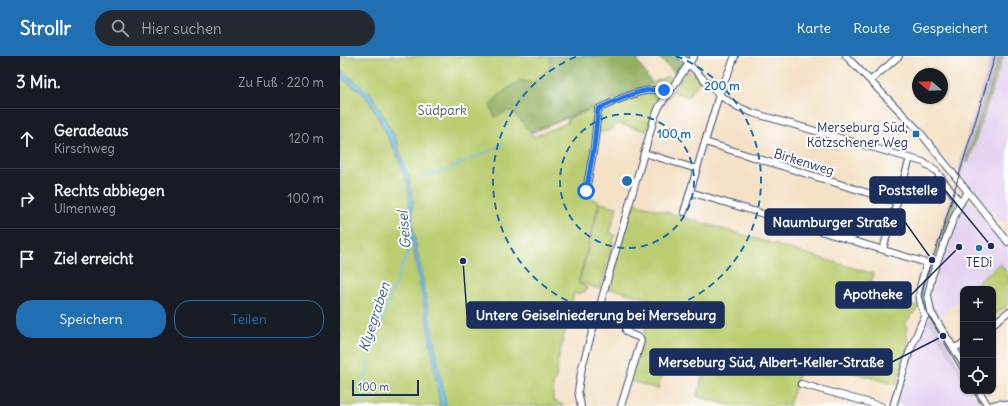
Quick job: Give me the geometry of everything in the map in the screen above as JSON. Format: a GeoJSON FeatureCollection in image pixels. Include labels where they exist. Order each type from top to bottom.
{"type":"FeatureCollection","features":[{"type":"Feature","properties":{"kind":"street"},"geometry":{"type":"LineString","coordinates":[[681,56],[719,95],[738,107],[753,113],[922,162],[936,171],[957,199],[961,202]]}},
{"type":"Feature","properties":{"kind":"street"},"geometry":{"type":"LineString","coordinates":[[582,406],[578,391],[580,378],[654,119],[669,92],[694,56]]}},
{"type":"Feature","properties":{"kind":"street"},"geometry":{"type":"LineString","coordinates":[[684,212],[719,95],[735,56]]}},
{"type":"Feature","properties":{"kind":"street"},"geometry":{"type":"LineString","coordinates":[[846,56],[919,131],[1008,242]]}},
{"type":"Feature","properties":{"kind":"street"},"geometry":{"type":"LineString","coordinates":[[871,80],[899,56]]}},
{"type":"Feature","properties":{"kind":"street"},"geometry":{"type":"LineString","coordinates":[[586,191],[594,147],[598,109],[624,98],[649,90],[669,92]]}},
{"type":"Feature","properties":{"kind":"street","name":"Birkenweg"},"geometry":{"type":"LineString","coordinates":[[705,142],[897,202]]}},
{"type":"Feature","properties":{"kind":"street"},"geometry":{"type":"LineString","coordinates":[[644,153],[697,169]]}},
{"type":"Feature","properties":{"kind":"street"},"geometry":{"type":"LineString","coordinates":[[883,249],[910,158]]}},
{"type":"Feature","properties":{"kind":"street"},"geometry":{"type":"LineString","coordinates":[[690,192],[927,263],[919,291],[920,303],[925,316]]}},
{"type":"Feature","properties":{"kind":"street"},"geometry":{"type":"LineString","coordinates":[[960,358],[931,312],[928,295],[932,276],[961,202],[968,192]]}},
{"type":"Feature","properties":{"kind":"street"},"geometry":{"type":"LineString","coordinates":[[600,308],[626,315],[626,331],[640,338],[641,341],[621,406]]}},
{"type":"Feature","properties":{"kind":"street"},"geometry":{"type":"LineString","coordinates":[[893,406],[909,353],[925,316],[931,312]]}},
{"type":"Feature","properties":{"kind":"street"},"geometry":{"type":"LineString","coordinates":[[996,322],[1008,312]]}},
{"type":"Feature","properties":{"kind":"street"},"geometry":{"type":"LineString","coordinates":[[954,348],[960,345]]}},
{"type":"Feature","properties":{"kind":"street"},"geometry":{"type":"LineString","coordinates":[[801,384],[881,406]]}},
{"type":"Feature","properties":{"kind":"street"},"geometry":{"type":"LineString","coordinates":[[981,394],[989,406],[996,403],[1008,406]]}},
{"type":"Feature","properties":{"kind":"shaded area"},"geometry":{"type":"Polygon","coordinates":[[[991,56],[1000,56],[962,175],[958,170],[991,56]]]}},
{"type":"Feature","properties":{"kind":"shaded area"},"geometry":{"type":"Polygon","coordinates":[[[1003,56],[1008,56],[1008,219],[1002,224],[962,175],[966,162],[968,163],[1003,56]]]}},
{"type":"Feature","properties":{"kind":"shaded area"},"geometry":{"type":"Polygon","coordinates":[[[952,195],[954,198],[939,246],[937,245],[952,195]]]}},
{"type":"Feature","properties":{"kind":"shaded area"},"geometry":{"type":"Polygon","coordinates":[[[971,201],[1008,249],[1008,274],[999,263],[974,286],[960,286],[960,299],[939,318],[932,303],[933,285],[963,204],[971,201]]]}},
{"type":"Feature","properties":{"kind":"shaded area"},"geometry":{"type":"Polygon","coordinates":[[[931,317],[960,366],[960,374],[927,319],[931,317]]]}},
{"type":"Feature","properties":{"kind":"shaded area"},"geometry":{"type":"Polygon","coordinates":[[[927,319],[960,374],[960,394],[973,394],[978,403],[972,406],[895,406],[917,338],[927,319]]]}},
{"type":"Feature","properties":{"kind":"green space","name":"Südpark"},"geometry":{"type":"Polygon","coordinates":[[[340,56],[643,56],[637,61],[652,83],[668,76],[674,81],[653,111],[647,131],[615,123],[610,131],[600,132],[595,136],[591,166],[583,189],[590,197],[599,202],[578,283],[587,288],[585,292],[574,294],[553,386],[553,400],[565,406],[340,406],[340,77],[362,92],[368,99],[396,152],[406,181],[409,179],[395,138],[371,94],[340,70],[340,56]],[[636,90],[531,133],[533,137],[567,123],[568,119],[636,90]]]}},
{"type":"Feature","properties":{"kind":"green space"},"geometry":{"type":"Polygon","coordinates":[[[550,56],[643,56],[637,61],[652,83],[531,132],[511,110],[495,117],[490,106],[499,95],[520,80],[533,83],[549,68],[550,56]]]}},
{"type":"Feature","properties":{"kind":"green space"},"geometry":{"type":"Polygon","coordinates":[[[657,56],[677,56],[684,63],[684,67],[678,76],[657,56]]]}},
{"type":"Feature","properties":{"kind":"green space"},"geometry":{"type":"Polygon","coordinates":[[[1000,56],[1003,56],[968,163],[966,162],[1000,56]]]}},
{"type":"Feature","properties":{"kind":"green space"},"geometry":{"type":"Polygon","coordinates":[[[688,72],[691,72],[700,81],[688,97],[672,91],[688,72]]]}},
{"type":"Feature","properties":{"kind":"green space"},"geometry":{"type":"Polygon","coordinates":[[[954,198],[955,208],[951,221],[939,246],[954,198]]]}},
{"type":"Feature","properties":{"kind":"green space"},"geometry":{"type":"Polygon","coordinates":[[[632,202],[874,274],[868,290],[919,307],[906,322],[908,345],[896,385],[804,358],[789,406],[732,406],[697,396],[703,374],[666,363],[658,389],[631,381],[654,300],[607,288],[632,202]]]}},
{"type":"Feature","properties":{"kind":"green space"},"geometry":{"type":"Polygon","coordinates":[[[600,203],[617,207],[610,233],[615,235],[600,289],[579,283],[600,203]]]}},
{"type":"Feature","properties":{"kind":"green space"},"geometry":{"type":"Polygon","coordinates":[[[1000,263],[1008,274],[1008,305],[996,314],[996,286],[974,286],[1000,263]]]}},
{"type":"Feature","properties":{"kind":"water"},"geometry":{"type":"Polygon","coordinates":[[[340,70],[371,94],[395,138],[409,179],[413,201],[412,221],[414,234],[446,406],[441,406],[440,404],[428,326],[412,243],[407,182],[396,152],[371,103],[362,92],[340,77],[340,70]]]}},
{"type":"Feature","properties":{"kind":"waterway"},"geometry":{"type":"LineString","coordinates":[[420,178],[451,168],[504,144]]}},
{"type":"Feature","properties":{"kind":"waterway","name":"Klyegraben"},"geometry":{"type":"LineString","coordinates":[[360,406],[374,341],[407,255],[411,238]]}},
{"type":"Feature","properties":{"kind":"tram line"},"geometry":{"type":"LineString","coordinates":[[960,369],[925,310],[921,295],[924,282],[941,235],[995,56]]}},
{"type":"Feature","properties":{"kind":"tram line"},"geometry":{"type":"LineString","coordinates":[[975,394],[982,406]]}},
{"type":"Feature","properties":{"kind":"place","name":"Merseburg Süd, Kötzschener Weg"},"geometry":{"type":"Point","coordinates":[916,134]}},
{"type":"Feature","properties":{"kind":"place","name":"Poststelle"},"geometry":{"type":"Point","coordinates":[991,246]}},
{"type":"Feature","properties":{"kind":"place","name":"Apotheke"},"geometry":{"type":"Point","coordinates":[959,247]}},
{"type":"Feature","properties":{"kind":"place","name":"TEDi"},"geometry":{"type":"Point","coordinates":[979,248]}},
{"type":"Feature","properties":{"kind":"place","name":"Naumburger Straße"},"geometry":{"type":"Point","coordinates":[932,260]}},
{"type":"Feature","properties":{"kind":"place","name":"Untere Geiselniederung bei Merseburg"},"geometry":{"type":"Point","coordinates":[463,261]}},
{"type":"Feature","properties":{"kind":"place","name":"Merseburg Süd, Albert-Keller-Straße"},"geometry":{"type":"Point","coordinates":[943,336]}},
{"type":"Feature","properties":{"kind":"route"},"geometry":{"type":"LineString","coordinates":[[586,191],[597,127],[598,109],[613,102],[643,92],[657,89],[664,90]]}},
{"type":"Feature","properties":{"kind":"water label","name":"Geisel"},"geometry":{"type":"Point","coordinates":[404,230]}}]}
